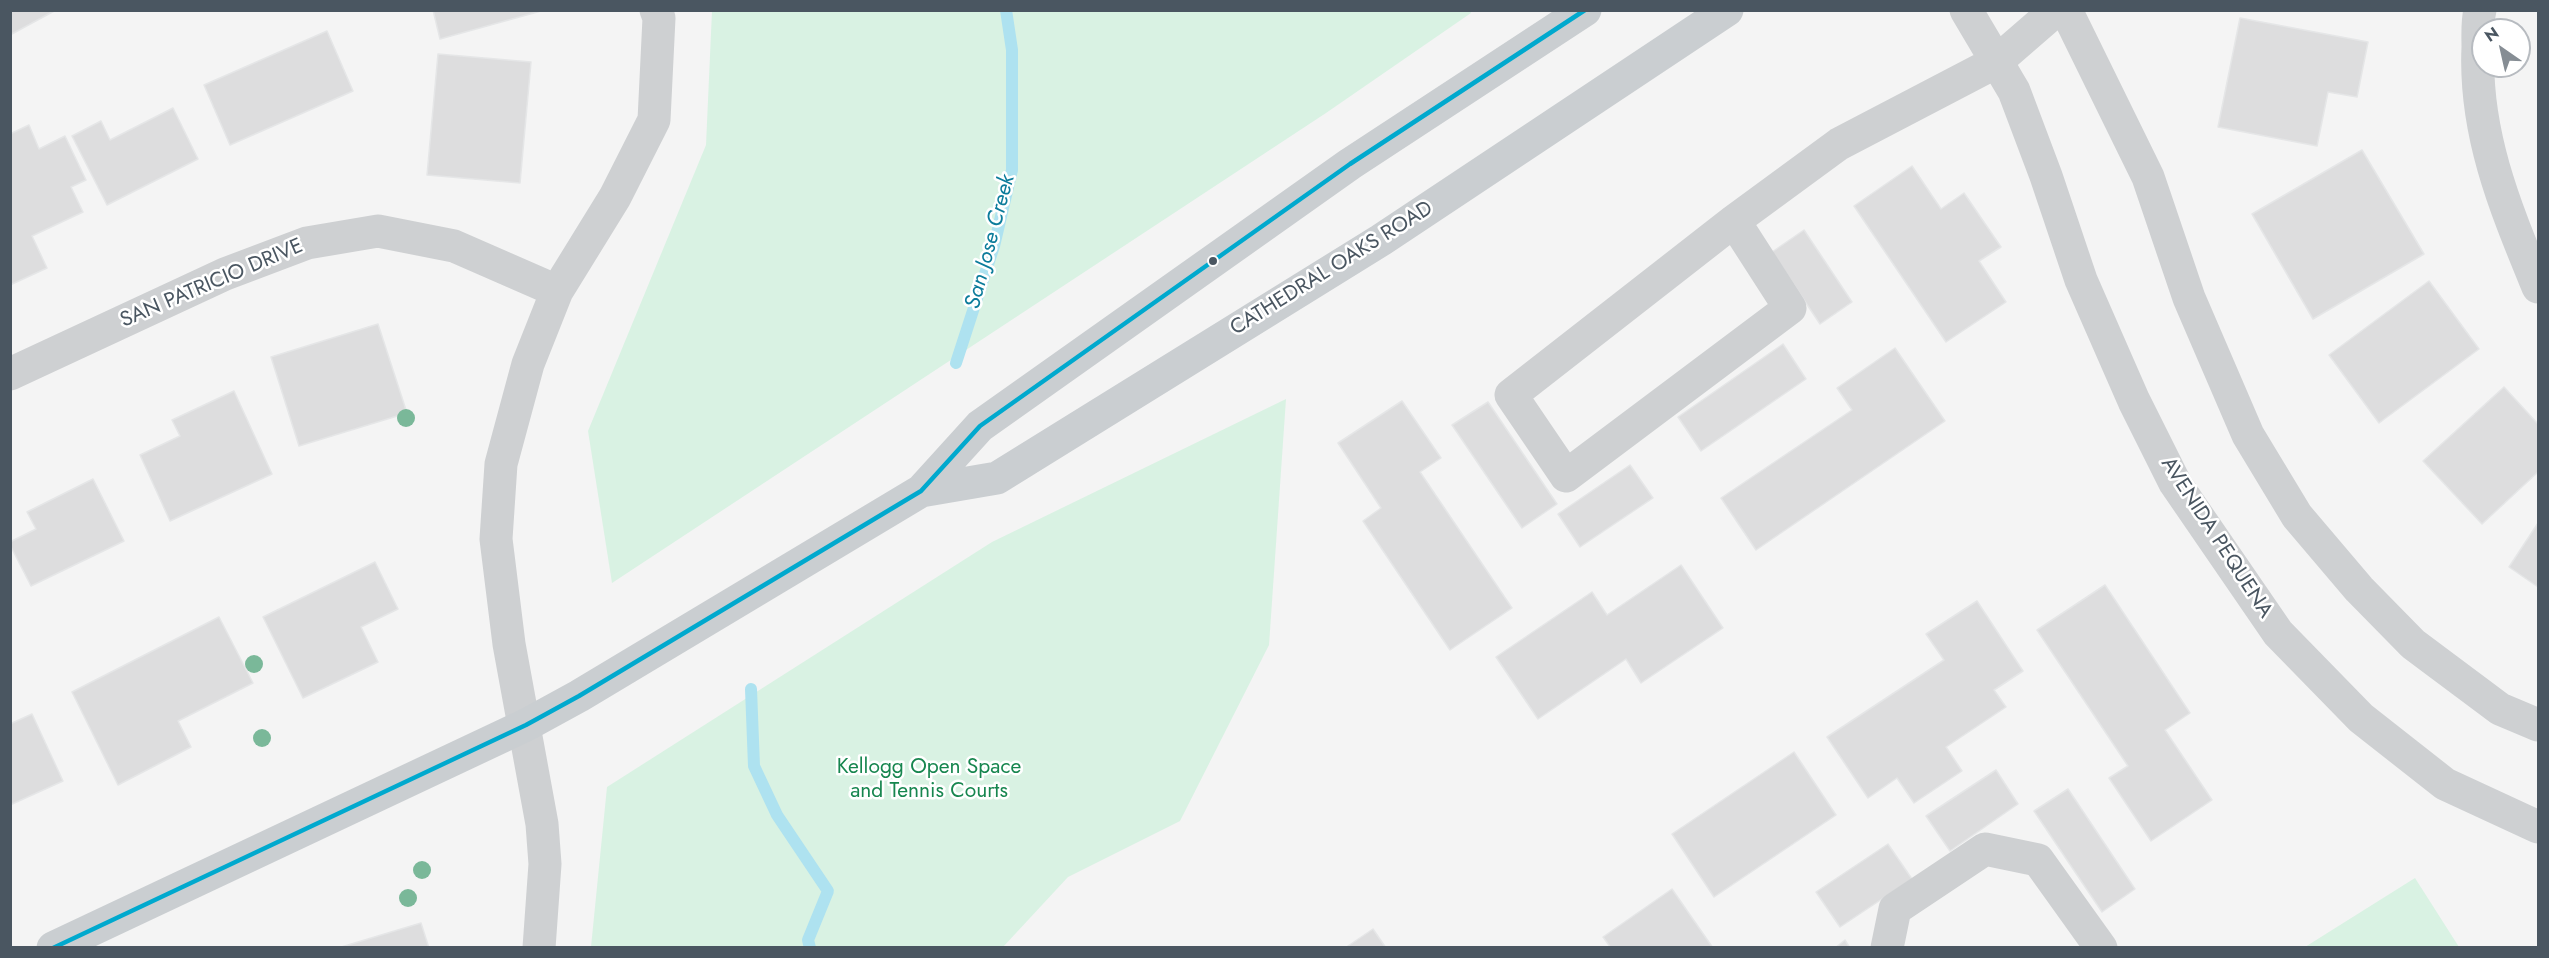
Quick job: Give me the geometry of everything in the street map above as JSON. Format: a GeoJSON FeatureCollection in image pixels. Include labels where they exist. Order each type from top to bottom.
{"type":"FeatureCollection","features":[{"type":"Feature","properties":{"kind":"main road","name":"CATHEDRAL OAKS ROAD"},"geometry":{"type":"LineString","coordinates":[[53,948],[526,725],[579,696],[921,490],[980,426],[1350,164],[1585,10]]}},
{"type":"Feature","properties":{"kind":"main road","name":"CATHEDRAL OAKS ROAD"},"geometry":{"type":"LineString","coordinates":[[921,490],[997,478],[1381,240],[1727,10]]}},
{"type":"Feature","properties":{"kind":"street"},"geometry":{"type":"LineString","coordinates":[[539,948],[545,864],[542,824],[526,725],[509,644],[496,539],[501,464],[528,364],[557,291],[615,197],[654,120],[659,18],[656,10]]}},
{"type":"Feature","properties":{"kind":"street","name":"AVENIDA PEQUENA"},"geometry":{"type":"LineString","coordinates":[[1966,10],[2014,91],[2081,280],[2134,401],[2170,473],[2278,633],[2361,718],[2445,784],[2538,827]]}},
{"type":"Feature","properties":{"kind":"street"},"geometry":{"type":"LineString","coordinates":[[1734,221],[1790,308],[1566,476],[1511,395],[1734,221],[1839,144],[1996,62],[2056,10]]}},
{"type":"Feature","properties":{"kind":"street"},"geometry":{"type":"LineString","coordinates":[[2066,10],[2148,177],[2189,298],[2248,435],[2297,516],[2359,589],[2413,644],[2500,709],[2538,724]]}},
{"type":"Feature","properties":{"kind":"street"},"geometry":{"type":"LineString","coordinates":[[2480,10],[2476,82],[2486,142],[2502,201],[2538,287]]}},
{"type":"Feature","properties":{"kind":"street","name":"SAN PATRICIO DRIVE"},"geometry":{"type":"LineString","coordinates":[[10,374],[225,274],[307,243],[378,231],[454,246],[557,291]]}},
{"type":"Feature","properties":{"kind":"street"},"geometry":{"type":"LineString","coordinates":[[1887,948],[1896,909],[1985,849],[2038,860],[2101,948]]}},
{"type":"Feature","properties":{"kind":"green space"},"geometry":{"type":"Polygon","coordinates":[[[1469,10],[1471,13],[1326,113],[612,583],[588,431],[706,145],[712,11],[1469,10]]]}},
{"type":"Feature","properties":{"kind":"green space","name":"Kellogg Open Space and Tennis Courts"},"geometry":{"type":"Polygon","coordinates":[[[1286,399],[1269,645],[1180,821],[1068,877],[1003,947],[591,947],[607,787],[992,542],[1286,399]]]}},
{"type":"Feature","properties":{"kind":"green space"},"geometry":{"type":"Polygon","coordinates":[[[2415,878],[2459,947],[2305,947],[2415,878]]]}},
{"type":"Feature","properties":{"kind":"building"},"geometry":{"type":"Polygon","coordinates":[[[10,10],[56,10],[10,35],[10,10]]]}},
{"type":"Feature","properties":{"kind":"building"},"geometry":{"type":"Polygon","coordinates":[[[433,10],[541,10],[541,11],[440,39],[433,10]]]}},
{"type":"Feature","properties":{"kind":"building"},"geometry":{"type":"Polygon","coordinates":[[[2240,18],[2368,42],[2357,97],[2328,92],[2317,146],[2218,127],[2240,18]]]}},
{"type":"Feature","properties":{"kind":"building"},"geometry":{"type":"Polygon","coordinates":[[[327,31],[353,91],[230,145],[204,85],[327,31]]]}},
{"type":"Feature","properties":{"kind":"building"},"geometry":{"type":"Polygon","coordinates":[[[438,54],[531,62],[520,183],[427,175],[438,54]]]}},
{"type":"Feature","properties":{"kind":"building"},"geometry":{"type":"Polygon","coordinates":[[[173,108],[198,159],[107,205],[72,136],[101,121],[110,140],[173,108]]]}},
{"type":"Feature","properties":{"kind":"building"},"geometry":{"type":"Polygon","coordinates":[[[29,125],[39,149],[65,136],[86,180],[71,187],[83,212],[32,236],[47,268],[10,285],[10,134],[29,125]]]}},
{"type":"Feature","properties":{"kind":"building"},"geometry":{"type":"Polygon","coordinates":[[[2362,150],[2424,254],[2313,319],[2252,214],[2362,150]]]}},
{"type":"Feature","properties":{"kind":"building"},"geometry":{"type":"Polygon","coordinates":[[[1912,166],[1941,209],[1964,193],[2001,247],[1979,261],[2006,302],[1946,342],[1854,206],[1912,166]]]}},
{"type":"Feature","properties":{"kind":"building"},"geometry":{"type":"Polygon","coordinates":[[[1804,230],[1852,302],[1820,324],[1772,252],[1804,230]]]}},
{"type":"Feature","properties":{"kind":"building"},"geometry":{"type":"Polygon","coordinates":[[[2429,281],[2479,349],[2379,423],[2329,355],[2429,281]]]}},
{"type":"Feature","properties":{"kind":"building"},"geometry":{"type":"Polygon","coordinates":[[[378,324],[407,413],[299,446],[271,357],[378,324]]]}},
{"type":"Feature","properties":{"kind":"building"},"geometry":{"type":"Polygon","coordinates":[[[1783,344],[1806,379],[1701,451],[1678,417],[1783,344]]]}},
{"type":"Feature","properties":{"kind":"building"},"geometry":{"type":"Polygon","coordinates":[[[1895,348],[1945,421],[1756,550],[1721,498],[1852,410],[1837,388],[1895,348]]]}},
{"type":"Feature","properties":{"kind":"building"},"geometry":{"type":"Polygon","coordinates":[[[2504,387],[2538,424],[2538,472],[2482,524],[2423,461],[2504,387]]]}},
{"type":"Feature","properties":{"kind":"building"},"geometry":{"type":"Polygon","coordinates":[[[234,391],[272,474],[170,521],[140,455],[180,436],[172,420],[234,391]]]}},
{"type":"Feature","properties":{"kind":"building"},"geometry":{"type":"Polygon","coordinates":[[[1402,401],[1441,458],[1420,472],[1512,608],[1450,650],[1363,521],[1381,508],[1338,443],[1402,401]]]}},
{"type":"Feature","properties":{"kind":"building"},"geometry":{"type":"Polygon","coordinates":[[[1488,402],[1557,504],[1522,528],[1452,425],[1488,402]]]}},
{"type":"Feature","properties":{"kind":"building"},"geometry":{"type":"Polygon","coordinates":[[[1630,465],[1653,498],[1580,547],[1558,514],[1630,465]]]}},
{"type":"Feature","properties":{"kind":"building"},"geometry":{"type":"Polygon","coordinates":[[[93,479],[124,541],[31,586],[10,545],[10,542],[36,529],[27,512],[93,479]]]}},
{"type":"Feature","properties":{"kind":"building"},"geometry":{"type":"Polygon","coordinates":[[[2538,523],[2538,587],[2509,567],[2538,523]]]}},
{"type":"Feature","properties":{"kind":"building"},"geometry":{"type":"Polygon","coordinates":[[[375,562],[398,609],[361,627],[378,662],[303,698],[263,617],[375,562]]]}},
{"type":"Feature","properties":{"kind":"building"},"geometry":{"type":"Polygon","coordinates":[[[1681,565],[1723,628],[1641,683],[1626,659],[1538,719],[1496,657],[1592,592],[1607,615],[1681,565]]]}},
{"type":"Feature","properties":{"kind":"building"},"geometry":{"type":"Polygon","coordinates":[[[2105,585],[2190,713],[2165,730],[2212,800],[2151,841],[2109,778],[2128,766],[2037,630],[2105,585]]]}},
{"type":"Feature","properties":{"kind":"building"},"geometry":{"type":"Polygon","coordinates":[[[1977,601],[2023,671],[1994,690],[2006,707],[1946,747],[1962,771],[1914,803],[1897,778],[1868,798],[1827,737],[1944,660],[1926,634],[1977,601]]]}},
{"type":"Feature","properties":{"kind":"building"},"geometry":{"type":"Polygon","coordinates":[[[219,617],[253,683],[178,721],[191,747],[118,785],[72,692],[219,617]]]}},
{"type":"Feature","properties":{"kind":"building"},"geometry":{"type":"Polygon","coordinates":[[[32,714],[63,781],[10,805],[10,724],[32,714]]]}},
{"type":"Feature","properties":{"kind":"building"},"geometry":{"type":"Polygon","coordinates":[[[1794,752],[1836,815],[1714,897],[1672,834],[1794,752]]]}},
{"type":"Feature","properties":{"kind":"building"},"geometry":{"type":"Polygon","coordinates":[[[1996,770],[2018,804],[1950,851],[1926,816],[1996,770]]]}},
{"type":"Feature","properties":{"kind":"building"},"geometry":{"type":"Polygon","coordinates":[[[2068,789],[2135,889],[2102,912],[2034,811],[2068,789]]]}},
{"type":"Feature","properties":{"kind":"building"},"geometry":{"type":"Polygon","coordinates":[[[1888,844],[1912,879],[1840,927],[1816,892],[1888,844]]]}},
{"type":"Feature","properties":{"kind":"building"},"geometry":{"type":"Polygon","coordinates":[[[1672,889],[1713,948],[1611,948],[1603,937],[1672,889]]]}},
{"type":"Feature","properties":{"kind":"building"},"geometry":{"type":"Polygon","coordinates":[[[421,923],[429,948],[338,948],[421,923]]]}},
{"type":"Feature","properties":{"kind":"building"},"geometry":{"type":"Polygon","coordinates":[[[1373,929],[1386,948],[1345,948],[1373,929]]]}},
{"type":"Feature","properties":{"kind":"building"},"geometry":{"type":"Polygon","coordinates":[[[1845,940],[1850,948],[1835,948],[1845,940]]]}},
{"type":"Feature","properties":{"kind":"waterway","name":"San Jose Creek"},"geometry":{"type":"LineString","coordinates":[[956,363],[994,246],[1012,170],[1012,50],[1006,10]]}},
{"type":"Feature","properties":{"kind":"waterway","name":"San Jose Creek"},"geometry":{"type":"LineString","coordinates":[[751,689],[754,766],[777,815],[828,891],[808,940],[810,948]]}},
{"type":"Feature","properties":{"kind":"transit line"},"geometry":{"type":"LineString","coordinates":[[53,948],[526,725],[579,696],[921,491],[980,426],[1350,164],[1585,10]]}}]}
